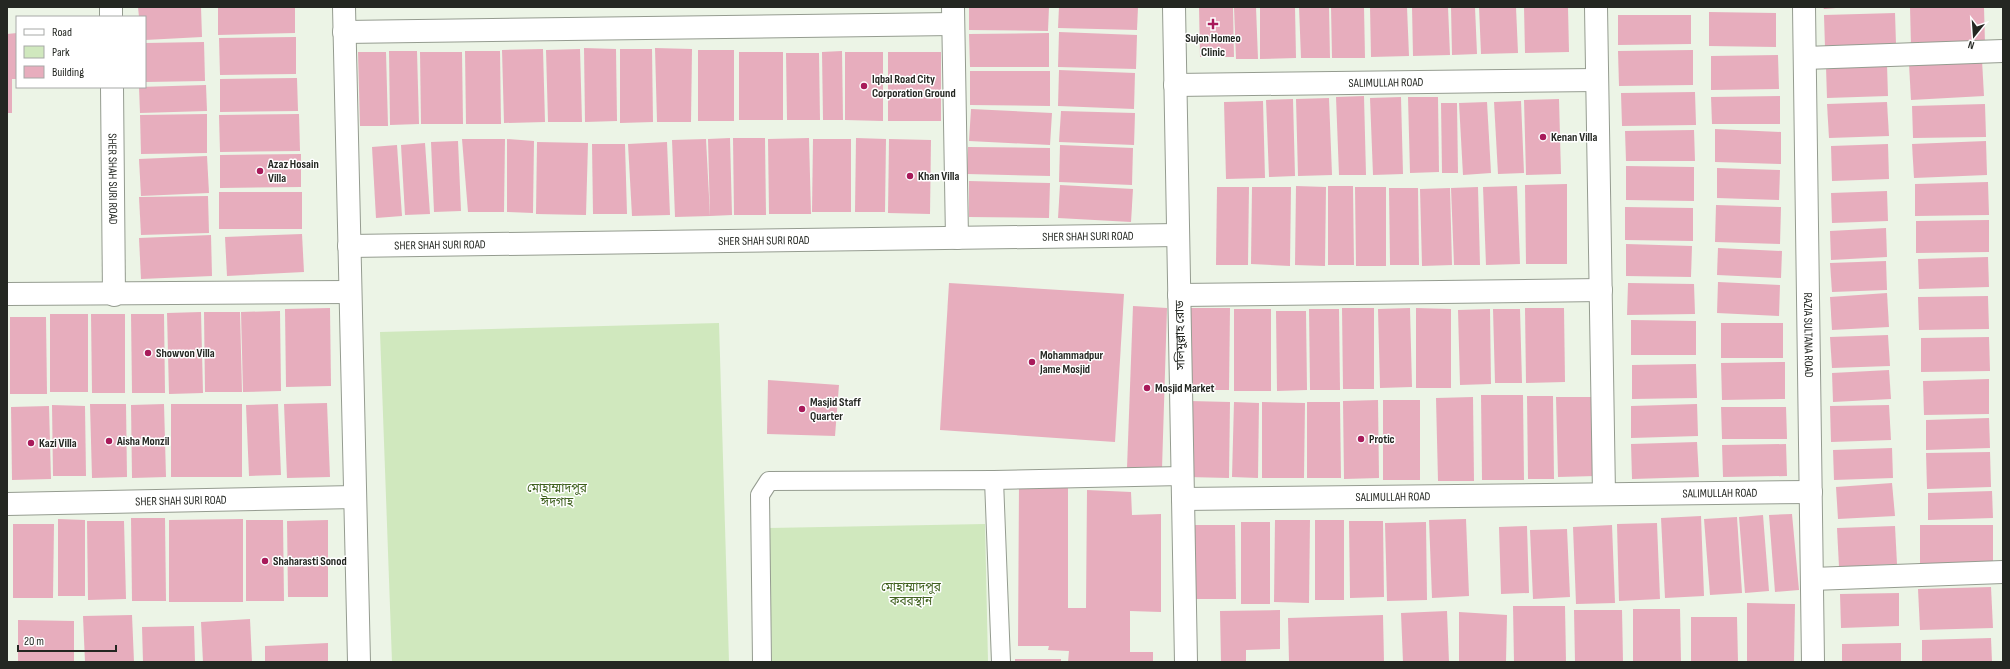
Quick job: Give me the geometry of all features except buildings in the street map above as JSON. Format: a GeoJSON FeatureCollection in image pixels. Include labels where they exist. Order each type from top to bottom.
{"type":"FeatureCollection","features":[{"type":"Feature","properties":{"kind":"street"},"geometry":{"type":"LineString","coordinates":[[344,7],[359,662]]}},
{"type":"Feature","properties":{"kind":"street","name":"সলিমুল্লাহ রোড"},"geometry":{"type":"LineString","coordinates":[[1174,7],[1186,662]]}},
{"type":"Feature","properties":{"kind":"street"},"geometry":{"type":"LineString","coordinates":[[1596,7],[1604,494]]}},
{"type":"Feature","properties":{"kind":"street","name":"RAZIA SULTANA ROAD"},"geometry":{"type":"LineString","coordinates":[[1804,7],[1813,662]]}},
{"type":"Feature","properties":{"kind":"street"},"geometry":{"type":"LineString","coordinates":[[344,32],[953,16],[957,238]]}},
{"type":"Feature","properties":{"kind":"street"},"geometry":{"type":"LineString","coordinates":[[1805,58],[2003,51]]}},
{"type":"Feature","properties":{"kind":"street","name":"SALIMULLAH ROAD"},"geometry":{"type":"LineString","coordinates":[[1175,85],[1597,80]]}},
{"type":"Feature","properties":{"kind":"street","name":"SHER SHAH SURI ROAD"},"geometry":{"type":"LineString","coordinates":[[112,88],[114,295]]}},
{"type":"Feature","properties":{"kind":"street","name":"SHER SHAH SURI ROAD"},"geometry":{"type":"LineString","coordinates":[[349,246],[1178,235]]}},
{"type":"Feature","properties":{"kind":"street"},"geometry":{"type":"LineString","coordinates":[[1179,295],[1601,290]]}},
{"type":"Feature","properties":{"kind":"street"},"geometry":{"type":"LineString","coordinates":[[7,294],[114,295],[350,292]]}},
{"type":"Feature","properties":{"kind":"street","name":"SALIMULLAH ROAD"},"geometry":{"type":"LineString","coordinates":[[1183,499],[1811,492]]}},
{"type":"Feature","properties":{"kind":"street","name":"SHER SHAH SURI ROAD"},"geometry":{"type":"LineString","coordinates":[[7,504],[355,497]]}},
{"type":"Feature","properties":{"kind":"street"},"geometry":{"type":"LineString","coordinates":[[1812,579],[2003,572]]}},
{"type":"Feature","properties":{"kind":"lane"},"geometry":{"type":"LineString","coordinates":[[762,662],[760,495],[769,481],[994,480],[1182,476]]}},
{"type":"Feature","properties":{"kind":"lane"},"geometry":{"type":"LineString","coordinates":[[994,480],[1001,662]]}},
{"type":"Feature","properties":{"kind":"green space","name":"মোহাম্মাদপুর ঈদগাহ"},"geometry":{"type":"Polygon","coordinates":[[[719,323],[729,662],[392,662],[380,332],[719,323]]]}},
{"type":"Feature","properties":{"kind":"green space","name":"মোহাম্মাদপুর কবরস্থান"},"geometry":{"type":"Polygon","coordinates":[[[985,524],[988,662],[772,662],[769,528],[985,524]]]}},
{"type":"Feature","properties":{"kind":"place","name":"Sujon Homeo Clinic"},"geometry":{"type":"Point","coordinates":[1213,24]}},
{"type":"Feature","properties":{"kind":"place","name":"Iqbal Road City Corporation Ground"},"geometry":{"type":"Point","coordinates":[864,86]}},
{"type":"Feature","properties":{"kind":"place","name":"Kenan Villa"},"geometry":{"type":"Point","coordinates":[1543,137]}},
{"type":"Feature","properties":{"kind":"place","name":"Azaz Hosain Villa"},"geometry":{"type":"Point","coordinates":[260,171]}},
{"type":"Feature","properties":{"kind":"place","name":"Khan Villa"},"geometry":{"type":"Point","coordinates":[910,176]}},
{"type":"Feature","properties":{"kind":"place","name":"Showvon Villa"},"geometry":{"type":"Point","coordinates":[148,353]}},
{"type":"Feature","properties":{"kind":"place","name":"Mohammadpur Jame Mosjid"},"geometry":{"type":"Point","coordinates":[1032,362]}},
{"type":"Feature","properties":{"kind":"place","name":"Mosjid Market"},"geometry":{"type":"Point","coordinates":[1147,388]}},
{"type":"Feature","properties":{"kind":"place","name":"Masjid Staff Quarter"},"geometry":{"type":"Point","coordinates":[802,409]}},
{"type":"Feature","properties":{"kind":"place","name":"Protic"},"geometry":{"type":"Point","coordinates":[1361,439]}},
{"type":"Feature","properties":{"kind":"place","name":"Aisha Monzil"},"geometry":{"type":"Point","coordinates":[109,441]}},
{"type":"Feature","properties":{"kind":"place","name":"Kazi Villa"},"geometry":{"type":"Point","coordinates":[31,443]}},
{"type":"Feature","properties":{"kind":"place","name":"Shaharasti Sonod"},"geometry":{"type":"Point","coordinates":[265,561]}}]}
